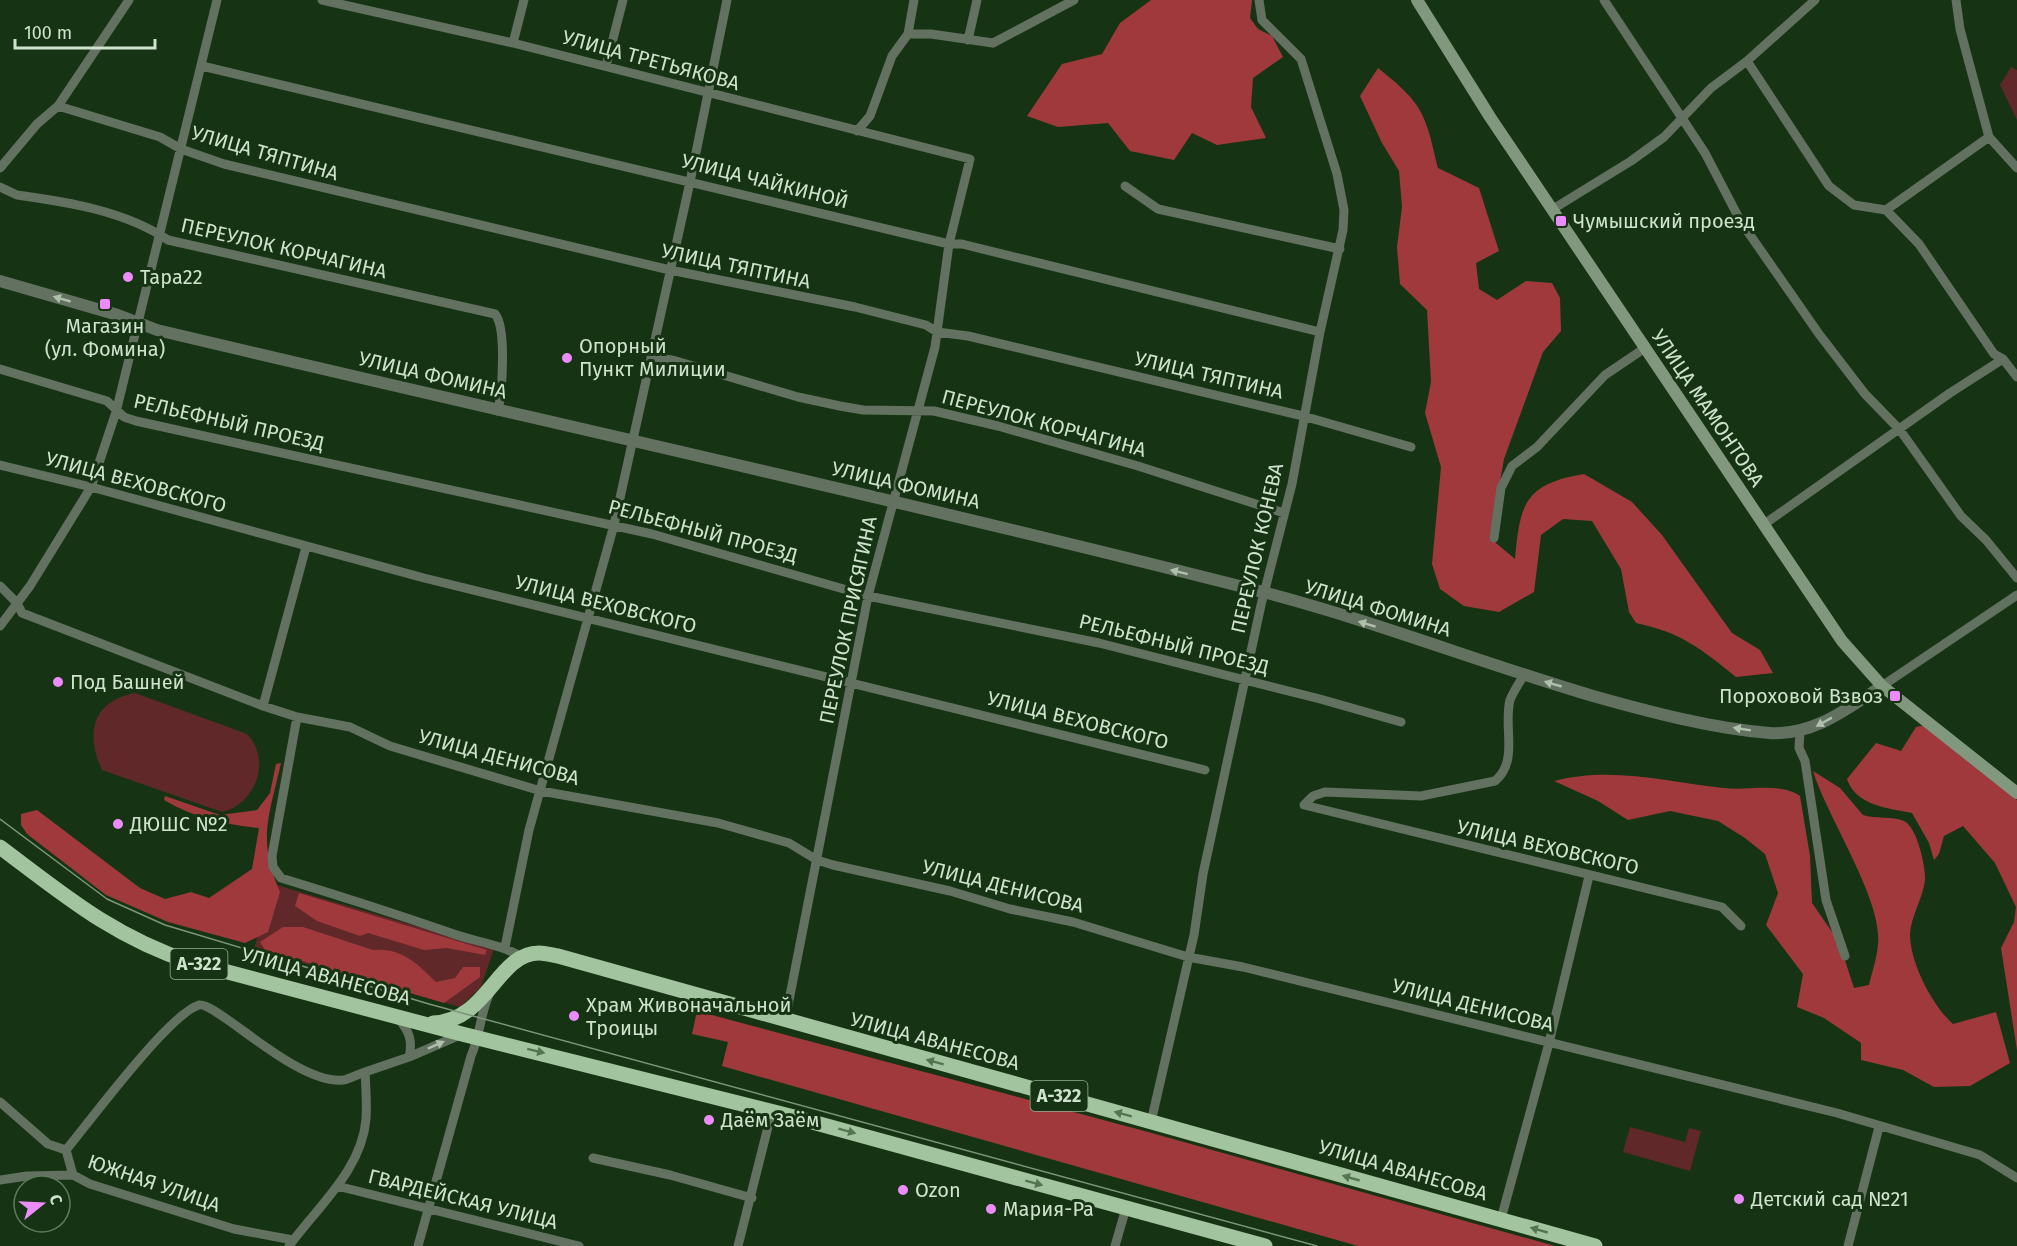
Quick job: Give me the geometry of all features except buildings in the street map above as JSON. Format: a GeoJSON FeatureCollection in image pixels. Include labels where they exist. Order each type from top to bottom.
{"type":"FeatureCollection","features":[{"type":"Feature","properties":{"kind":"highway","name":"УЛИЦА АВАНЕСОВА"},"geometry":{"type":"LineString","coordinates":[[0,847],[87,911],[135,941],[190,962],[462,1034],[772,1111],[1265,1246]]}},
{"type":"Feature","properties":{"kind":"highway","name":"УЛИЦА АВАНЕСОВА"},"geometry":{"type":"LineString","coordinates":[[424,1023],[440,1023],[465,1014],[478,1004],[494,984],[522,957],[538,953],[558,956],[1595,1246]]}},
{"type":"Feature","properties":{"kind":"main road","name":"УЛИЦА МАМОНТОВА"},"geometry":{"type":"LineString","coordinates":[[1416,0],[1490,117],[1554,209],[1842,641],[1882,686],[2017,793]]}},
{"type":"Feature","properties":{"kind":"street"},"geometry":{"type":"LineString","coordinates":[[0,168],[37,124],[58,106],[129,0]]}},
{"type":"Feature","properties":{"kind":"street"},"geometry":{"type":"LineString","coordinates":[[0,626],[91,487],[116,412],[217,0]]}},
{"type":"Feature","properties":{"kind":"street","name":"УЛИЦА ТРЕТЬЯКОВА"},"geometry":{"type":"LineString","coordinates":[[322,0],[513,43],[970,159]]}},
{"type":"Feature","properties":{"kind":"street"},"geometry":{"type":"LineString","coordinates":[[513,43],[524,0]]}},
{"type":"Feature","properties":{"kind":"street"},"geometry":{"type":"LineString","coordinates":[[606,66],[623,0]]}},
{"type":"Feature","properties":{"kind":"street"},"geometry":{"type":"LineString","coordinates":[[505,947],[529,830],[614,525],[690,182],[727,0]]}},
{"type":"Feature","properties":{"kind":"street"},"geometry":{"type":"LineString","coordinates":[[857,131],[870,116],[892,56],[908,34],[914,0]]}},
{"type":"Feature","properties":{"kind":"street"},"geometry":{"type":"LineString","coordinates":[[968,40],[977,0]]}},
{"type":"Feature","properties":{"kind":"street"},"geometry":{"type":"LineString","coordinates":[[908,34],[931,34],[993,43],[1074,0]]}},
{"type":"Feature","properties":{"kind":"street","name":"ПЕРЕУЛОК КОНЕВА"},"geometry":{"type":"LineString","coordinates":[[1151,1122],[1194,935],[1203,874],[1264,593],[1284,513],[1320,332],[1340,249],[1344,210],[1317,104],[1301,59],[1262,20],[1259,0]]}},
{"type":"Feature","properties":{"kind":"street"},"geometry":{"type":"LineString","coordinates":[[1604,0],[1682,116],[1741,222],[1858,385],[1900,430],[1961,516],[1986,540],[2017,578]]}},
{"type":"Feature","properties":{"kind":"street"},"geometry":{"type":"LineString","coordinates":[[1554,209],[1631,161],[1664,137],[1682,116],[1815,0]]}},
{"type":"Feature","properties":{"kind":"street"},"geometry":{"type":"LineString","coordinates":[[1956,0],[1960,29],[1989,137],[2017,168]]}},
{"type":"Feature","properties":{"kind":"street"},"geometry":{"type":"LineString","coordinates":[[1747,61],[1829,186],[1854,205],[1886,210],[1919,244],[1994,354],[2003,359],[2017,377]]}},
{"type":"Feature","properties":{"kind":"street","name":"УЛИЦА ЧАЙКИНОЙ"},"geometry":{"type":"LineString","coordinates":[[202,66],[949,244],[962,244],[1320,332]]}},
{"type":"Feature","properties":{"kind":"street","name":"УЛИЦА ТЯПТИНА"},"geometry":{"type":"LineString","coordinates":[[58,106],[160,137],[181,150],[224,164],[363,199],[670,270],[855,308],[926,325],[937,332],[968,336],[1303,416],[1411,447]]}},
{"type":"Feature","properties":{"kind":"street"},"geometry":{"type":"LineString","coordinates":[[1886,210],[1989,137]]}},
{"type":"Feature","properties":{"kind":"street","name":"ПЕРЕУЛОК ПРИСЯГИНА"},"geometry":{"type":"LineString","coordinates":[[785,1021],[852,682],[852,670],[868,596],[937,332],[949,244],[970,159]]}},
{"type":"Feature","properties":{"kind":"street"},"geometry":{"type":"LineString","coordinates":[[1125,186],[1158,209],[1340,249]]}},
{"type":"Feature","properties":{"kind":"street","name":"ПЕРЕУЛОК КОРЧАГИНА"},"geometry":{"type":"LineString","coordinates":[[0,188],[17,195],[127,218],[152,228],[168,240],[495,314],[500,320],[502,364],[498,411]]}},
{"type":"Feature","properties":{"kind":"street","name":"УЛИЦА ФОМИНА"},"geometry":{"type":"LineString","coordinates":[[0,281],[118,315],[157,330],[893,501],[1264,593],[1524,675],[1664,714],[1745,730],[1774,733],[1800,732]]}},
{"type":"Feature","properties":{"kind":"street"},"geometry":{"type":"LineString","coordinates":[[1494,538],[1501,488],[1512,466],[1537,447],[1605,375],[1645,348]]}},
{"type":"Feature","properties":{"kind":"street","name":"ПЕРЕУЛОК КОРЧАГИНА"},"geometry":{"type":"LineString","coordinates":[[651,356],[830,404],[863,410],[934,411],[998,426],[1138,466],[1284,513]]}},
{"type":"Feature","properties":{"kind":"street"},"geometry":{"type":"LineString","coordinates":[[1763,525],[1950,393],[2003,359]]}},
{"type":"Feature","properties":{"kind":"street","name":"РЕЛЬЕФНЫЙ ПРОЕЗД"},"geometry":{"type":"LineString","coordinates":[[0,369],[107,401],[116,412],[136,422],[699,545],[868,596],[1088,641],[1246,679],[1401,723]]}},
{"type":"Feature","properties":{"kind":"street","name":"УЛИЦА ВЕХОВСКОГО"},"geometry":{"type":"LineString","coordinates":[[0,465],[91,487],[306,547],[589,619],[1205,770]]}},
{"type":"Feature","properties":{"kind":"street"},"geometry":{"type":"LineString","coordinates":[[263,706],[306,547]]}},
{"type":"Feature","properties":{"kind":"street","name":"УЛИЦА ДЕНИСОВА"},"geometry":{"type":"LineString","coordinates":[[0,586],[17,603],[22,613],[263,706],[297,717],[350,727],[390,746],[541,791],[718,823],[789,843],[817,860],[950,891],[1010,909],[1082,924],[1188,957],[1243,967],[1837,1113],[1980,1155],[2017,1179]]}},
{"type":"Feature","properties":{"kind":"street"},"geometry":{"type":"LineString","coordinates":[[1845,956],[1826,900],[1805,761],[1799,748],[1800,732],[1845,710],[2017,595]]}},
{"type":"Feature","properties":{"kind":"street","name":"УЛИЦА ВЕХОВСКОГО"},"geometry":{"type":"LineString","coordinates":[[1524,675],[1510,700],[1508,763],[1502,775],[1495,781],[1421,796],[1324,792],[1313,796],[1304,805],[1722,907],[1740,926]]}},
{"type":"Feature","properties":{"kind":"street"},"geometry":{"type":"LineString","coordinates":[[297,717],[272,856],[273,867],[280,878],[420,921],[450,933],[505,947],[522,957]]}},
{"type":"Feature","properties":{"kind":"street"},"geometry":{"type":"LineString","coordinates":[[1501,1219],[1550,1043],[1590,876]]}},
{"type":"Feature","properties":{"kind":"street"},"geometry":{"type":"LineString","coordinates":[[418,1246],[471,1056],[479,1037],[480,1018],[494,984]]}},
{"type":"Feature","properties":{"kind":"street"},"geometry":{"type":"LineString","coordinates":[[66,1150],[127,1075],[183,1014],[205,1005],[300,1070],[343,1080],[410,1057],[462,1034]]}},
{"type":"Feature","properties":{"kind":"street"},"geometry":{"type":"LineString","coordinates":[[397,1017],[410,1033],[412,1044],[410,1057]]}},
{"type":"Feature","properties":{"kind":"street"},"geometry":{"type":"LineString","coordinates":[[291,1243],[337,1186],[356,1156],[366,1121],[365,1072]]}},
{"type":"Feature","properties":{"kind":"street","name":"ЮЖНАЯ УЛИЦА"},"geometry":{"type":"LineString","coordinates":[[0,1102],[48,1144],[66,1150],[73,1175],[90,1184],[234,1229],[291,1243]]}},
{"type":"Feature","properties":{"kind":"street"},"geometry":{"type":"LineString","coordinates":[[738,1246],[752,1198],[772,1111]]}},
{"type":"Feature","properties":{"kind":"street"},"geometry":{"type":"LineString","coordinates":[[1848,1246],[1879,1127]]}},
{"type":"Feature","properties":{"kind":"street"},"geometry":{"type":"LineString","coordinates":[[593,1158],[670,1175],[752,1198]]}},
{"type":"Feature","properties":{"kind":"street"},"geometry":{"type":"LineString","coordinates":[[0,1180],[27,1176],[73,1175]]}},
{"type":"Feature","properties":{"kind":"street","name":"ГВАРДЕЙСКАЯ УЛИЦА"},"geometry":{"type":"LineString","coordinates":[[337,1186],[579,1246]]}},
{"type":"Feature","properties":{"kind":"street"},"geometry":{"type":"LineString","coordinates":[[1115,1246],[1126,1208]]}},
{"type":"Feature","properties":{"kind":"shaded area"},"geometry":{"type":"Polygon","coordinates":[[[1151,0],[1252,0],[1250,18],[1258,29],[1272,36],[1283,57],[1253,78],[1251,107],[1266,138],[1217,145],[1192,133],[1174,160],[1130,151],[1108,123],[1058,127],[1027,116],[1062,64],[1102,54],[1120,23],[1151,0]]]}},
{"type":"Feature","properties":{"kind":"shaded area"},"geometry":{"type":"Polygon","coordinates":[[[2011,67],[2017,70],[2017,120],[2000,85],[2011,67]]]}},
{"type":"Feature","properties":{"kind":"shaded area"},"geometry":{"type":"Polygon","coordinates":[[[1378,68],[1405,91],[1420,110],[1438,168],[1479,188],[1499,251],[1476,263],[1479,289],[1497,300],[1526,281],[1552,283],[1560,298],[1561,331],[1543,352],[1504,459],[1490,538],[1515,559],[1523,510],[1529,499],[1549,484],[1584,474],[1632,502],[1662,535],[1732,633],[1760,650],[1773,673],[1736,677],[1690,643],[1666,632],[1636,623],[1629,612],[1621,569],[1592,521],[1563,519],[1541,535],[1534,592],[1499,612],[1464,606],[1440,589],[1432,564],[1441,467],[1425,413],[1431,382],[1427,310],[1400,284],[1397,247],[1402,207],[1399,171],[1382,143],[1360,96],[1378,68]]]}},
{"type":"Feature","properties":{"kind":"shaded area"},"geometry":{"type":"Polygon","coordinates":[[[135,693],[247,734],[254,744],[259,768],[257,780],[244,800],[222,812],[102,770],[94,744],[96,721],[101,711],[109,703],[135,693]]]}},
{"type":"Feature","properties":{"kind":"shaded area"},"geometry":{"type":"Polygon","coordinates":[[[1925,725],[2017,800],[2017,1050],[2001,948],[2014,922],[2016,907],[1995,863],[1963,826],[1944,836],[1939,854],[1934,860],[1929,843],[1912,813],[1883,807],[1865,800],[1851,788],[1847,779],[1876,743],[1901,751],[1916,727],[1925,725]]]}},
{"type":"Feature","properties":{"kind":"shaded area"},"geometry":{"type":"Polygon","coordinates":[[[281,763],[267,828],[269,857],[280,892],[268,932],[245,943],[168,922],[106,895],[27,834],[21,825],[21,814],[37,810],[140,888],[165,899],[191,892],[209,898],[252,869],[259,828],[234,825],[198,816],[164,800],[165,796],[220,815],[257,810],[270,793],[276,764],[281,763]]]}},
{"type":"Feature","properties":{"kind":"shaded area"},"geometry":{"type":"Polygon","coordinates":[[[1813,771],[1840,788],[1863,815],[1900,819],[1909,825],[1920,848],[1925,874],[1924,887],[1910,934],[1918,970],[1937,1006],[1953,1024],[1996,1012],[2010,1063],[1970,1086],[1934,1087],[1903,1070],[1861,1060],[1861,1043],[1824,1018],[1797,1007],[1803,974],[1766,925],[1778,893],[1765,854],[1718,821],[1670,811],[1628,820],[1598,801],[1554,781],[1597,775],[1618,775],[1733,789],[1783,789],[1800,796],[1810,856],[1812,903],[1839,942],[1854,988],[1869,985],[1878,944],[1872,905],[1813,771]]]}},
{"type":"Feature","properties":{"kind":"shaded area"},"geometry":{"type":"Polygon","coordinates":[[[273,884],[494,949],[481,987],[460,1007],[254,949],[273,884]]]}},
{"type":"Feature","properties":{"kind":"shaded area"},"geometry":{"type":"Polygon","coordinates":[[[299,893],[487,950],[485,955],[447,948],[424,950],[368,933],[360,936],[317,921],[295,906],[299,893]]]}},
{"type":"Feature","properties":{"kind":"shaded area"},"geometry":{"type":"Polygon","coordinates":[[[283,927],[303,927],[373,950],[392,951],[416,963],[436,982],[455,978],[463,967],[480,967],[480,977],[444,1003],[265,950],[260,942],[283,927]]]}},
{"type":"Feature","properties":{"kind":"shaded area"},"geometry":{"type":"Polygon","coordinates":[[[697,1011],[1148,1132],[1555,1246],[1358,1246],[722,1066],[728,1042],[692,1034],[697,1011]]]}},
{"type":"Feature","properties":{"kind":"shaded area"},"geometry":{"type":"Polygon","coordinates":[[[1630,1127],[1685,1142],[1689,1128],[1701,1131],[1690,1171],[1623,1152],[1630,1127]]]}},
{"type":"Feature","properties":{"kind":"tram line"},"geometry":{"type":"LineString","coordinates":[[0,819],[107,899],[165,925],[429,1004],[1317,1246]]}},
{"type":"Feature","properties":{"kind":"place","name":"Чумышский проезд"},"geometry":{"type":"Point","coordinates":[1561,221]}},
{"type":"Feature","properties":{"kind":"place","name":"Тара22"},"geometry":{"type":"Point","coordinates":[128,277]}},
{"type":"Feature","properties":{"kind":"place","name":"Магазин (ул. Фомина)"},"geometry":{"type":"Point","coordinates":[105,304]}},
{"type":"Feature","properties":{"kind":"place","name":"Опорный Пункт Милиции"},"geometry":{"type":"Point","coordinates":[567,358]}},
{"type":"Feature","properties":{"kind":"place","name":"Под Башней"},"geometry":{"type":"Point","coordinates":[58,682]}},
{"type":"Feature","properties":{"kind":"place","name":"Пороховой Взвоз"},"geometry":{"type":"Point","coordinates":[1895,696]}},
{"type":"Feature","properties":{"kind":"place","name":"ДЮШС №2"},"geometry":{"type":"Point","coordinates":[118,824]}},
{"type":"Feature","properties":{"kind":"place","name":"Храм Живоначальной Троицы"},"geometry":{"type":"Point","coordinates":[574,1016]}},
{"type":"Feature","properties":{"kind":"place","name":"Даём Заём"},"geometry":{"type":"Point","coordinates":[709,1120]}},
{"type":"Feature","properties":{"kind":"place","name":"Ozon"},"geometry":{"type":"Point","coordinates":[903,1190]}},
{"type":"Feature","properties":{"kind":"place","name":"Детский сад №21"},"geometry":{"type":"Point","coordinates":[1739,1199]}},
{"type":"Feature","properties":{"kind":"place","name":"Мария-Ра"},"geometry":{"type":"Point","coordinates":[991,1209]}}]}
